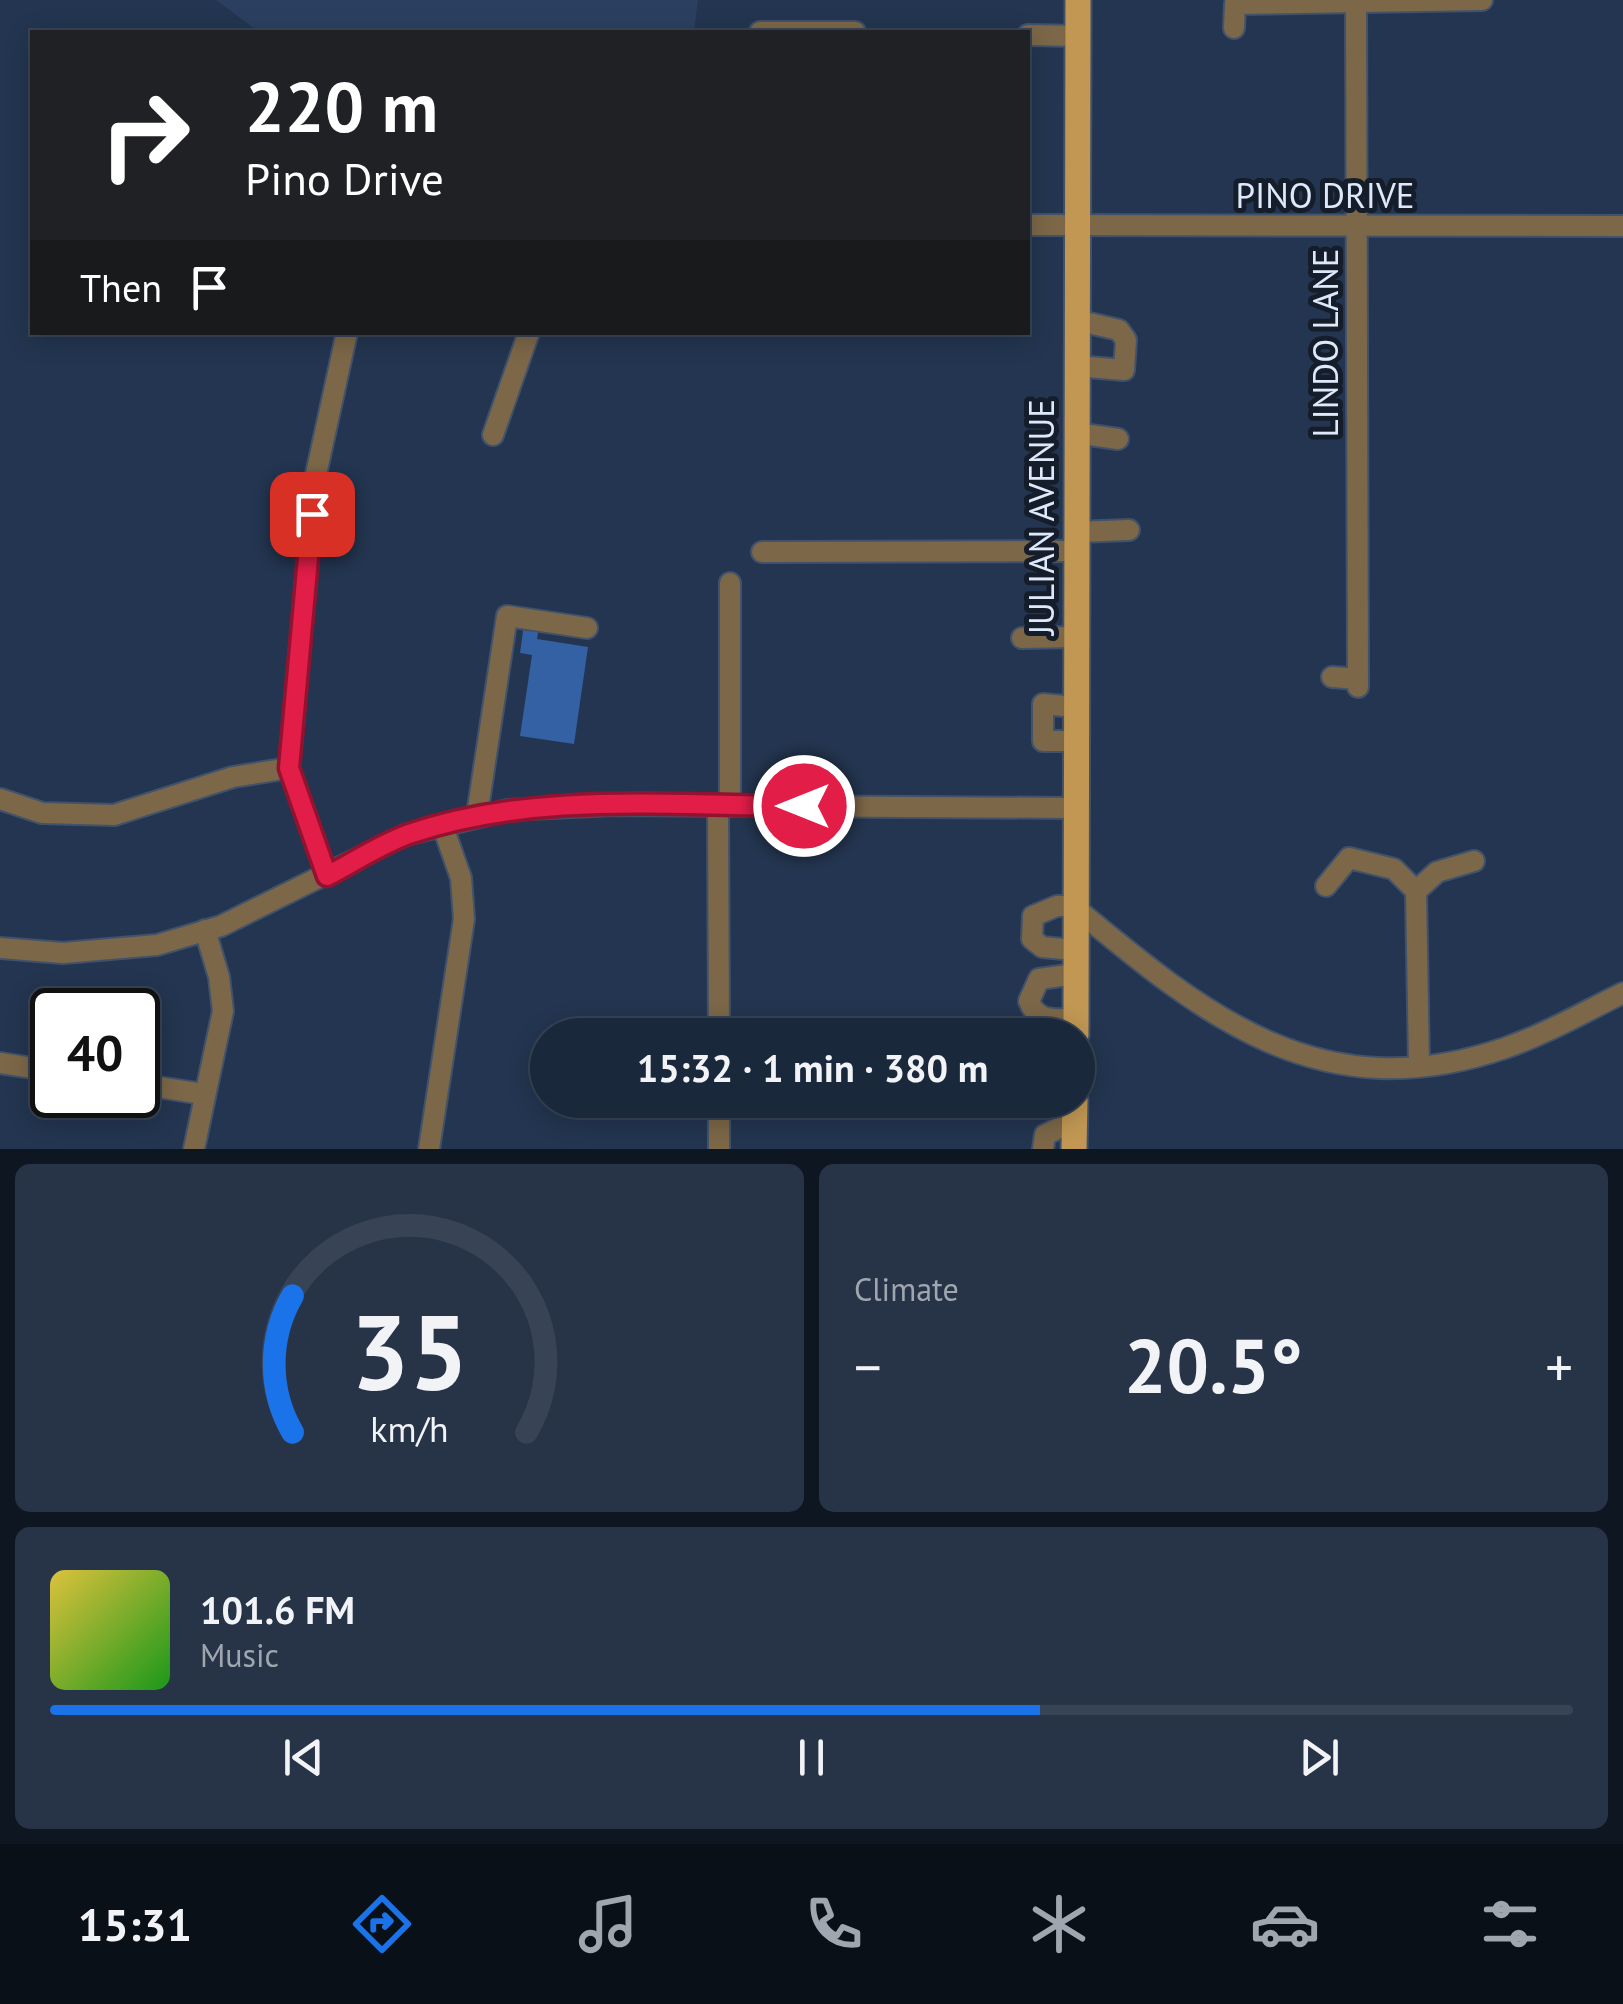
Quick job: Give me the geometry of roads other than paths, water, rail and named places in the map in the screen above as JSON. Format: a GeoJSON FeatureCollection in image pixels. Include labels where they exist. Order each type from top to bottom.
{"type":"FeatureCollection","features":[{"type":"Feature","properties":{"kind":"main road","name":"JULIAN AVENUE"},"geometry":{"type":"LineString","coordinates":[[1076,1018],[1078,0]]}},
{"type":"Feature","properties":{"kind":"street","name":"LINDO LANE"},"geometry":{"type":"LineString","coordinates":[[1332,677],[1358,683],[1356,0]]}},
{"type":"Feature","properties":{"kind":"street"},"geometry":{"type":"LineString","coordinates":[[1234,28],[1235,4],[1482,0]]}},
{"type":"Feature","properties":{"kind":"street"},"geometry":{"type":"LineString","coordinates":[[1030,35],[1078,36]]}},
{"type":"Feature","properties":{"kind":"street","name":"PINO DRIVE"},"geometry":{"type":"LineString","coordinates":[[1030,225],[1623,226]]}},
{"type":"Feature","properties":{"kind":"street"},"geometry":{"type":"LineString","coordinates":[[1076,320],[1119,330],[1126,340],[1124,370],[1076,366]]}},
{"type":"Feature","properties":{"kind":"street"},"geometry":{"type":"LineString","coordinates":[[327,876],[289,768],[315,479],[346,335]]}},
{"type":"Feature","properties":{"kind":"street"},"geometry":{"type":"LineString","coordinates":[[493,435],[528,335]]}},
{"type":"Feature","properties":{"kind":"street"},"geometry":{"type":"LineString","coordinates":[[1076,434],[1118,439]]}},
{"type":"Feature","properties":{"kind":"street"},"geometry":{"type":"LineString","coordinates":[[762,552],[1076,541],[1130,530]]}},
{"type":"Feature","properties":{"kind":"street"},"geometry":{"type":"LineString","coordinates":[[719,1018],[730,583]]}},
{"type":"Feature","properties":{"kind":"street"},"geometry":{"type":"LineString","coordinates":[[478,816],[507,616],[586,628]]}},
{"type":"Feature","properties":{"kind":"street"},"geometry":{"type":"LineString","coordinates":[[1022,638],[1075,637]]}},
{"type":"Feature","properties":{"kind":"street"},"geometry":{"type":"LineString","coordinates":[[0,798],[42,813],[114,815],[233,777],[289,768]]}},
{"type":"Feature","properties":{"kind":"street"},"geometry":{"type":"LineString","coordinates":[[0,948],[62,953],[157,945],[205,930],[327,876],[405,835],[478,816],[572,806],[1074,808]]}},
{"type":"Feature","properties":{"kind":"street"},"geometry":{"type":"LineString","coordinates":[[429,1149],[464,919],[460,878],[442,824]]}},
{"type":"Feature","properties":{"kind":"street"},"geometry":{"type":"LineString","coordinates":[[1326,886],[1349,858],[1394,869],[1416,891],[1419,1065]]}},
{"type":"Feature","properties":{"kind":"street"},"geometry":{"type":"LineString","coordinates":[[1416,891],[1437,872],[1474,861]]}},
{"type":"Feature","properties":{"kind":"street"},"geometry":{"type":"LineString","coordinates":[[1075,962],[1032,939],[1033,916],[1057,906],[1074,906],[1200,1008],[1260,1041],[1349,1063],[1419,1065],[1506,1047],[1623,993]]}},
{"type":"Feature","properties":{"kind":"street"},"geometry":{"type":"LineString","coordinates":[[194,1149],[223,1011],[219,978],[205,930]]}},
{"type":"Feature","properties":{"kind":"street"},"geometry":{"type":"LineString","coordinates":[[1043,1018],[1034,1012],[1029,1000],[1039,980],[1075,962]]}},
{"type":"Feature","properties":{"kind":"street"},"geometry":{"type":"LineString","coordinates":[[0,1063],[30,1068]]}},
{"type":"Feature","properties":{"kind":"street"},"geometry":{"type":"LineString","coordinates":[[160,1087],[203,1094]]}},
{"type":"Feature","properties":{"kind":"street"},"geometry":{"type":"LineString","coordinates":[[719,1118],[719,1149]]}},
{"type":"Feature","properties":{"kind":"street"},"geometry":{"type":"LineString","coordinates":[[1043,1149],[1044,1135],[1050,1130],[1074,1138]]}}]}
